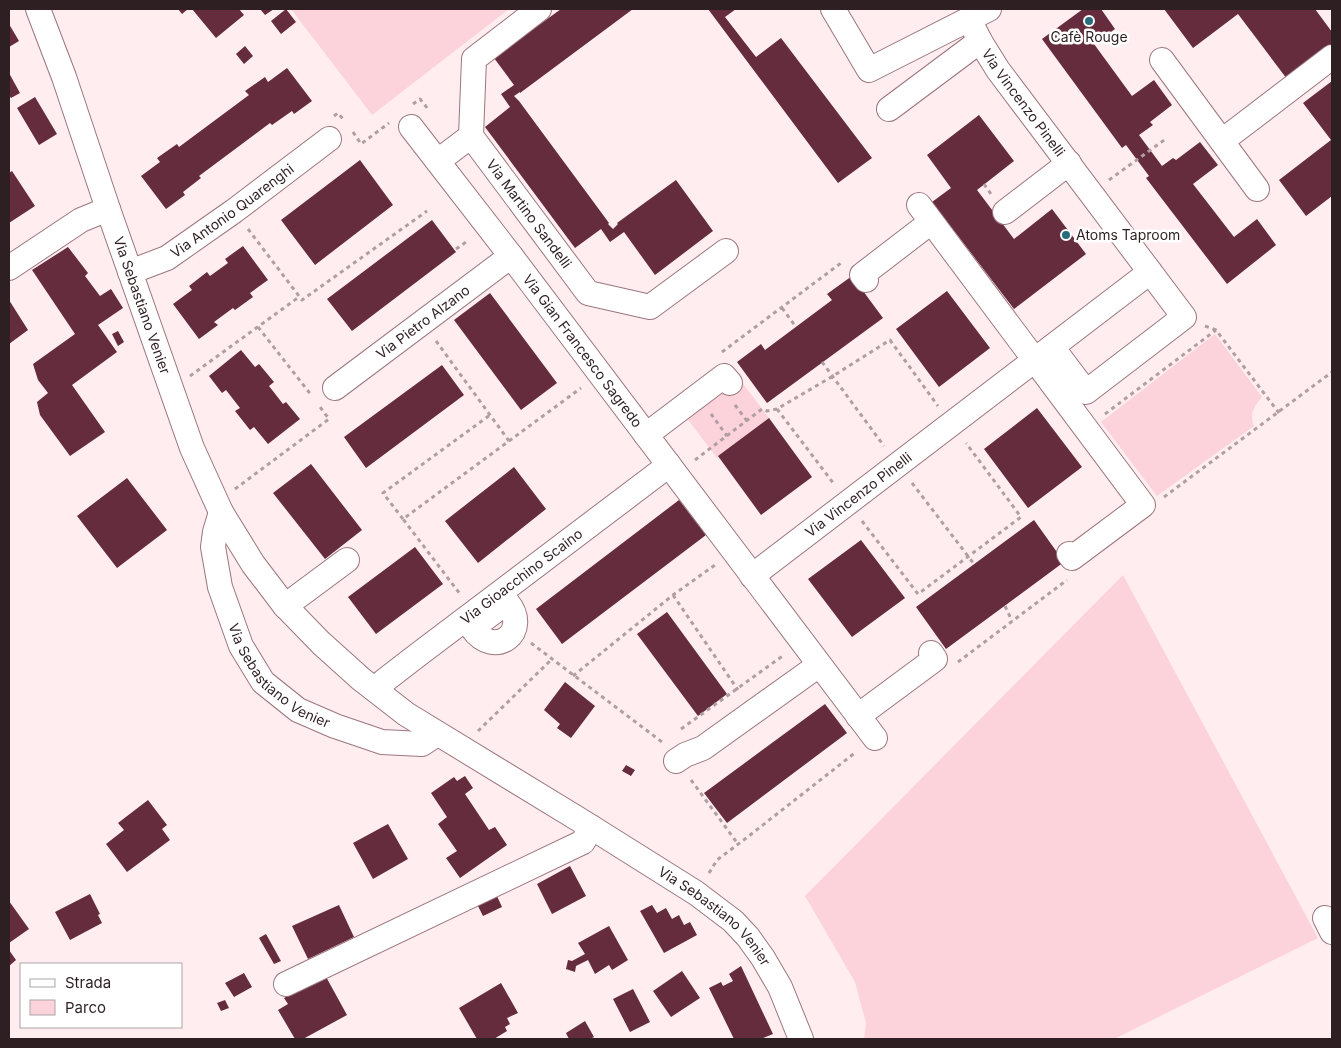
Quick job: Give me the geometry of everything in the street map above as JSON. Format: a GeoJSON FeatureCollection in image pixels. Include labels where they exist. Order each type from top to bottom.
{"type":"FeatureCollection","features":[{"type":"Feature","properties":{"kind":"street","name":"Via Sebastiano Venier"},"geometry":{"type":"LineString","coordinates":[[38,9],[64,77],[192,448],[221,512],[253,564],[285,606],[321,643],[361,679],[406,714],[696,893],[733,922],[763,958],[780,987],[801,1039]]}},
{"type":"Feature","properties":{"kind":"street"},"geometry":{"type":"LineString","coordinates":[[438,161],[471,136],[474,59],[539,9]]}},
{"type":"Feature","properties":{"kind":"street"},"geometry":{"type":"LineString","coordinates":[[833,9],[869,70],[979,14]]}},
{"type":"Feature","properties":{"kind":"street","name":"Via Vincenzo Pinelli"},"geometry":{"type":"LineString","coordinates":[[979,14],[980,41],[998,70],[1184,317]]}},
{"type":"Feature","properties":{"kind":"street","name":"Via Vincenzo Pinelli"},"geometry":{"type":"LineString","coordinates":[[889,109],[980,41]]}},
{"type":"Feature","properties":{"kind":"street"},"geometry":{"type":"LineString","coordinates":[[1222,141],[1332,57]]}},
{"type":"Feature","properties":{"kind":"street"},"geometry":{"type":"LineString","coordinates":[[1162,60],[1257,189]]}},
{"type":"Feature","properties":{"kind":"street","name":"Via Gian Francesco Sagredo"},"geometry":{"type":"LineString","coordinates":[[403,119],[511,256],[752,576]]}},
{"type":"Feature","properties":{"kind":"street","name":"Via Antonio Quarenghi"},"geometry":{"type":"LineString","coordinates":[[130,272],[167,258],[234,211],[330,128]]}},
{"type":"Feature","properties":{"kind":"street","name":"Via Martino Sandelli"},"geometry":{"type":"LineString","coordinates":[[471,136],[588,293],[650,307],[726,251]]}},
{"type":"Feature","properties":{"kind":"street","name":"Via Vincenzo Pinelli"},"geometry":{"type":"LineString","coordinates":[[1005,212],[1069,163]]}},
{"type":"Feature","properties":{"kind":"street"},"geometry":{"type":"LineString","coordinates":[[9,268],[81,220],[108,209]]}},
{"type":"Feature","properties":{"kind":"street"},"geometry":{"type":"LineString","coordinates":[[866,280],[862,275],[925,214],[1044,354],[1143,505],[1072,558],[1069,554]]}},
{"type":"Feature","properties":{"kind":"street","name":"Via Pietro Alzano"},"geometry":{"type":"LineString","coordinates":[[335,388],[408,347],[511,256]]}},
{"type":"Feature","properties":{"kind":"street","name":"Via Vincenzo Pinelli"},"geometry":{"type":"LineString","coordinates":[[752,576],[1150,272]]}},
{"type":"Feature","properties":{"kind":"street"},"geometry":{"type":"LineString","coordinates":[[1044,354],[1086,392],[1184,317]]}},
{"type":"Feature","properties":{"kind":"street"},"geometry":{"type":"LineString","coordinates":[[646,435],[724,376],[730,382]]}},
{"type":"Feature","properties":{"kind":"street","name":"Via Gioacchino Scaino"},"geometry":{"type":"LineString","coordinates":[[377,691],[384,681],[669,465]]}},
{"type":"Feature","properties":{"kind":"street","name":"Via Sebastiano Venier"},"geometry":{"type":"LineString","coordinates":[[221,512],[213,547],[220,587],[241,646],[263,682],[298,710],[335,726],[382,742],[422,744],[437,734]]}},
{"type":"Feature","properties":{"kind":"street"},"geometry":{"type":"LineString","coordinates":[[285,606],[347,560]]}},
{"type":"Feature","properties":{"kind":"street"},"geometry":{"type":"LineString","coordinates":[[752,576],[875,738]]}},
{"type":"Feature","properties":{"kind":"street"},"geometry":{"type":"LineString","coordinates":[[858,716],[935,659],[931,653]]}},
{"type":"Feature","properties":{"kind":"street"},"geometry":{"type":"LineString","coordinates":[[669,748],[685,755],[703,748],[819,664]]}},
{"type":"Feature","properties":{"kind":"street"},"geometry":{"type":"LineString","coordinates":[[286,984],[583,842],[591,827]]}},
{"type":"Feature","properties":{"kind":"path"},"geometry":{"type":"LineString","coordinates":[[350,128],[361,144],[403,119],[420,99],[431,112]]}},
{"type":"Feature","properties":{"kind":"path"},"geometry":{"type":"LineString","coordinates":[[330,128],[338,113],[344,120]]}},
{"type":"Feature","properties":{"kind":"path"},"geometry":{"type":"LineString","coordinates":[[1106,182],[1167,138]]}},
{"type":"Feature","properties":{"kind":"path"},"geometry":{"type":"LineString","coordinates":[[234,211],[302,300],[427,211]]}},
{"type":"Feature","properties":{"kind":"path"},"geometry":{"type":"LineString","coordinates":[[456,249],[466,242]]}},
{"type":"Feature","properties":{"kind":"path"},"geometry":{"type":"LineString","coordinates":[[722,352],[843,262]]}},
{"type":"Feature","properties":{"kind":"path"},"geometry":{"type":"LineString","coordinates":[[188,377],[299,297]]}},
{"type":"Feature","properties":{"kind":"path"},"geometry":{"type":"LineString","coordinates":[[782,308],[796,327]]}},
{"type":"Feature","properties":{"kind":"path"},"geometry":{"type":"LineString","coordinates":[[1184,317],[1216,330],[1279,413]]}},
{"type":"Feature","properties":{"kind":"path"},"geometry":{"type":"LineString","coordinates":[[233,490],[329,419],[258,326]]}},
{"type":"Feature","properties":{"kind":"path"},"geometry":{"type":"LineString","coordinates":[[1103,416],[1216,330]]}},
{"type":"Feature","properties":{"kind":"path"},"geometry":{"type":"LineString","coordinates":[[693,462],[762,409],[767,411],[777,409],[890,340],[1021,517],[918,594],[860,519]]}},
{"type":"Feature","properties":{"kind":"path"},"geometry":{"type":"LineString","coordinates":[[822,362],[888,451]]}},
{"type":"Feature","properties":{"kind":"path"},"geometry":{"type":"LineString","coordinates":[[1157,502],[1332,372]]}},
{"type":"Feature","properties":{"kind":"path"},"geometry":{"type":"LineString","coordinates":[[509,441],[600,374]]}},
{"type":"Feature","properties":{"kind":"path"},"geometry":{"type":"LineString","coordinates":[[707,409],[727,436]]}},
{"type":"Feature","properties":{"kind":"path"},"geometry":{"type":"LineString","coordinates":[[777,409],[837,489]]}},
{"type":"Feature","properties":{"kind":"path"},"geometry":{"type":"LineString","coordinates":[[403,519],[383,493],[490,415]]}},
{"type":"Feature","properties":{"kind":"path"},"geometry":{"type":"LineString","coordinates":[[910,480],[974,564]]}},
{"type":"Feature","properties":{"kind":"path"},"geometry":{"type":"LineString","coordinates":[[573,676],[673,595],[734,551]]}},
{"type":"Feature","properties":{"kind":"path"},"geometry":{"type":"LineString","coordinates":[[673,595],[754,712]]}},
{"type":"Feature","properties":{"kind":"path"},"geometry":{"type":"LineString","coordinates":[[1005,606],[1012,621]]}},
{"type":"Feature","properties":{"kind":"path"},"geometry":{"type":"LineString","coordinates":[[679,731],[786,653]]}},
{"type":"Feature","properties":{"kind":"path"},"geometry":{"type":"LineString","coordinates":[[472,736],[552,659]]}},
{"type":"Feature","properties":{"kind":"green space"},"geometry":{"type":"Polygon","coordinates":[[[291,9],[509,9],[372,115],[291,9]]]}},
{"type":"Feature","properties":{"kind":"green space"},"geometry":{"type":"Polygon","coordinates":[[[1215,334],[1262,397],[1253,410],[1254,426],[1157,496],[1101,422],[1215,334]]]}},
{"type":"Feature","properties":{"kind":"green space"},"geometry":{"type":"Polygon","coordinates":[[[734,380],[741,381],[769,418],[717,458],[686,417],[734,380]]]}},
{"type":"Feature","properties":{"kind":"green space"},"geometry":{"type":"Polygon","coordinates":[[[1123,575],[1318,938],[1114,1039],[864,1039],[866,1023],[855,982],[805,896],[1123,575]]]}},
{"type":"Feature","properties":{"kind":"building"},"geometry":{"type":"Polygon","coordinates":[[[178,9],[188,9],[182,14],[178,9]]]}},
{"type":"Feature","properties":{"kind":"building"},"geometry":{"type":"Polygon","coordinates":[[[192,9],[239,9],[244,15],[216,38],[192,9]]]}},
{"type":"Feature","properties":{"kind":"building"},"geometry":{"type":"Polygon","coordinates":[[[260,9],[274,9],[265,15],[260,9]]]}},
{"type":"Feature","properties":{"kind":"building"},"geometry":{"type":"Polygon","coordinates":[[[286,9],[296,22],[281,34],[271,21],[286,9]]]}},
{"type":"Feature","properties":{"kind":"building"},"geometry":{"type":"Polygon","coordinates":[[[561,9],[633,9],[514,96],[613,229],[617,223],[676,180],[713,231],[655,275],[624,232],[610,242],[601,229],[575,248],[485,127],[510,107],[501,94],[514,85],[494,58],[561,9]]]}},
{"type":"Feature","properties":{"kind":"building"},"geometry":{"type":"Polygon","coordinates":[[[708,9],[736,9],[725,17],[756,57],[781,38],[872,158],[838,183],[708,9]]]}},
{"type":"Feature","properties":{"kind":"building"},"geometry":{"type":"Polygon","coordinates":[[[1083,9],[1101,9],[1115,29],[1094,44],[1132,96],[1154,80],[1172,105],[1150,122],[1153,125],[1139,135],[1162,166],[1173,158],[1176,160],[1200,142],[1218,165],[1193,184],[1234,237],[1257,219],[1276,245],[1227,284],[1146,178],[1149,176],[1126,145],[1122,148],[1042,39],[1083,9]]]}},
{"type":"Feature","properties":{"kind":"building"},"geometry":{"type":"Polygon","coordinates":[[[1164,9],[1315,9],[1332,32],[1332,46],[1287,79],[1238,14],[1193,48],[1164,9]]]}},
{"type":"Feature","properties":{"kind":"building"},"geometry":{"type":"Polygon","coordinates":[[[9,24],[19,41],[9,47],[9,24]]]}},
{"type":"Feature","properties":{"kind":"building"},"geometry":{"type":"Polygon","coordinates":[[[245,46],[253,56],[244,64],[236,54],[245,46]]]}},
{"type":"Feature","properties":{"kind":"building"},"geometry":{"type":"Polygon","coordinates":[[[287,68],[312,101],[294,114],[292,111],[272,125],[270,123],[199,176],[201,178],[183,192],[185,195],[166,209],[141,176],[160,162],[157,158],[177,144],[179,147],[249,95],[245,91],[265,77],[268,82],[287,68]]]}},
{"type":"Feature","properties":{"kind":"building"},"geometry":{"type":"Polygon","coordinates":[[[9,73],[20,93],[11,98],[9,95],[9,73]]]}},
{"type":"Feature","properties":{"kind":"building"},"geometry":{"type":"Polygon","coordinates":[[[1332,81],[1332,196],[1306,216],[1279,180],[1331,140],[1303,103],[1332,81]]]}},
{"type":"Feature","properties":{"kind":"building"},"geometry":{"type":"Polygon","coordinates":[[[35,97],[57,134],[39,145],[17,108],[35,97]]]}},
{"type":"Feature","properties":{"kind":"building"},"geometry":{"type":"Polygon","coordinates":[[[979,115],[1014,161],[977,190],[1014,239],[1052,209],[1086,254],[1014,309],[932,202],[951,188],[927,155],[979,115]]]}},
{"type":"Feature","properties":{"kind":"building"},"geometry":{"type":"Polygon","coordinates":[[[360,160],[393,205],[315,265],[281,220],[360,160]]]}},
{"type":"Feature","properties":{"kind":"building"},"geometry":{"type":"Polygon","coordinates":[[[12,171],[35,206],[9,223],[9,173],[12,171]]]}},
{"type":"Feature","properties":{"kind":"building"},"geometry":{"type":"Polygon","coordinates":[[[432,220],[456,252],[352,331],[327,299],[432,220]]]}},
{"type":"Feature","properties":{"kind":"building"},"geometry":{"type":"Polygon","coordinates":[[[243,246],[268,280],[250,293],[253,297],[235,310],[233,308],[214,322],[218,325],[199,339],[173,304],[192,290],[189,286],[207,272],[210,276],[228,263],[225,259],[243,246]]]}},
{"type":"Feature","properties":{"kind":"building"},"geometry":{"type":"Polygon","coordinates":[[[68,247],[88,273],[85,276],[100,296],[111,289],[123,308],[98,325],[117,352],[72,385],[105,432],[70,456],[40,415],[37,402],[48,393],[38,380],[33,364],[75,334],[32,270],[68,247]]]}},
{"type":"Feature","properties":{"kind":"building"},"geometry":{"type":"Polygon","coordinates":[[[852,276],[883,318],[767,403],[737,362],[761,344],[765,350],[832,300],[827,294],[852,276]]]}},
{"type":"Feature","properties":{"kind":"building"},"geometry":{"type":"Polygon","coordinates":[[[947,291],[990,348],[939,387],[896,329],[947,291]]]}},
{"type":"Feature","properties":{"kind":"building"},"geometry":{"type":"Polygon","coordinates":[[[490,293],[557,383],[521,410],[454,320],[490,293]]]}},
{"type":"Feature","properties":{"kind":"building"},"geometry":{"type":"Polygon","coordinates":[[[9,300],[28,330],[9,344],[9,300]]]}},
{"type":"Feature","properties":{"kind":"building"},"geometry":{"type":"Polygon","coordinates":[[[118,331],[124,342],[118,346],[112,334],[118,331]]]}},
{"type":"Feature","properties":{"kind":"building"},"geometry":{"type":"Polygon","coordinates":[[[241,350],[255,367],[259,364],[274,382],[269,386],[283,404],[286,402],[300,419],[268,444],[254,427],[250,430],[235,411],[240,408],[226,390],[222,393],[209,376],[241,350]]]}},
{"type":"Feature","properties":{"kind":"building"},"geometry":{"type":"Polygon","coordinates":[[[442,365],[464,395],[366,468],[344,437],[442,365]]]}},
{"type":"Feature","properties":{"kind":"building"},"geometry":{"type":"Polygon","coordinates":[[[1037,408],[1082,467],[1028,508],[984,449],[1037,408]]]}},
{"type":"Feature","properties":{"kind":"building"},"geometry":{"type":"Polygon","coordinates":[[[769,418],[812,477],[761,515],[718,456],[769,418]]]}},
{"type":"Feature","properties":{"kind":"building"},"geometry":{"type":"Polygon","coordinates":[[[311,464],[362,530],[325,559],[273,493],[311,464]]]}},
{"type":"Feature","properties":{"kind":"building"},"geometry":{"type":"Polygon","coordinates":[[[514,467],[546,509],[478,563],[445,521],[514,467]]]}},
{"type":"Feature","properties":{"kind":"building"},"geometry":{"type":"Polygon","coordinates":[[[127,478],[167,530],[117,568],[77,516],[127,478]]]}},
{"type":"Feature","properties":{"kind":"building"},"geometry":{"type":"Polygon","coordinates":[[[679,500],[706,535],[562,644],[536,609],[679,500]]]}},
{"type":"Feature","properties":{"kind":"building"},"geometry":{"type":"Polygon","coordinates":[[[1034,520],[1064,562],[946,649],[916,607],[1034,520]]]}},
{"type":"Feature","properties":{"kind":"building"},"geometry":{"type":"Polygon","coordinates":[[[861,540],[905,598],[852,637],[808,579],[861,540]]]}},
{"type":"Feature","properties":{"kind":"building"},"geometry":{"type":"Polygon","coordinates":[[[415,547],[443,584],[376,634],[348,597],[415,547]]]}},
{"type":"Feature","properties":{"kind":"building"},"geometry":{"type":"Polygon","coordinates":[[[667,612],[727,694],[698,716],[637,634],[667,612]]]}},
{"type":"Feature","properties":{"kind":"building"},"geometry":{"type":"Polygon","coordinates":[[[565,682],[595,706],[571,738],[557,728],[560,724],[544,710],[565,682]]]}},
{"type":"Feature","properties":{"kind":"building"},"geometry":{"type":"Polygon","coordinates":[[[825,704],[847,733],[727,823],[704,793],[825,704]]]}},
{"type":"Feature","properties":{"kind":"building"},"geometry":{"type":"Polygon","coordinates":[[[626,765],[635,770],[631,776],[622,771],[626,765]]]}},
{"type":"Feature","properties":{"kind":"building"},"geometry":{"type":"Polygon","coordinates":[[[465,776],[473,788],[465,794],[489,830],[495,827],[507,845],[460,878],[446,858],[457,851],[438,824],[447,817],[431,793],[454,777],[457,781],[465,776]]]}},
{"type":"Feature","properties":{"kind":"building"},"geometry":{"type":"Polygon","coordinates":[[[148,800],[167,825],[162,829],[170,840],[127,872],[106,844],[124,830],[118,823],[148,800]]]}},
{"type":"Feature","properties":{"kind":"building"},"geometry":{"type":"Polygon","coordinates":[[[388,824],[408,859],[373,879],[353,843],[388,824]]]}},
{"type":"Feature","properties":{"kind":"building"},"geometry":{"type":"Polygon","coordinates":[[[570,866],[586,896],[552,914],[537,884],[570,866]]]}},
{"type":"Feature","properties":{"kind":"building"},"geometry":{"type":"Polygon","coordinates":[[[90,894],[100,914],[98,915],[102,923],[70,940],[55,912],[90,894]]]}},
{"type":"Feature","properties":{"kind":"building"},"geometry":{"type":"Polygon","coordinates":[[[496,894],[502,907],[483,916],[477,904],[496,894]]]}},
{"type":"Feature","properties":{"kind":"building"},"geometry":{"type":"Polygon","coordinates":[[[9,901],[29,929],[9,943],[9,901]]]}},
{"type":"Feature","properties":{"kind":"building"},"geometry":{"type":"Polygon","coordinates":[[[339,905],[354,937],[308,959],[292,926],[339,905]]]}},
{"type":"Feature","properties":{"kind":"building"},"geometry":{"type":"Polygon","coordinates":[[[652,905],[657,913],[666,908],[672,919],[679,915],[684,925],[690,922],[697,935],[664,953],[640,911],[652,905]]]}},
{"type":"Feature","properties":{"kind":"building"},"geometry":{"type":"Polygon","coordinates":[[[609,926],[628,960],[612,970],[609,965],[595,974],[588,960],[576,966],[575,972],[566,969],[568,960],[572,961],[585,954],[578,943],[609,926]]]}},
{"type":"Feature","properties":{"kind":"building"},"geometry":{"type":"Polygon","coordinates":[[[266,934],[281,961],[274,964],[259,938],[266,934]]]}},
{"type":"Feature","properties":{"kind":"building"},"geometry":{"type":"Polygon","coordinates":[[[9,950],[16,960],[9,966],[9,950]]]}},
{"type":"Feature","properties":{"kind":"building"},"geometry":{"type":"Polygon","coordinates":[[[741,966],[773,1034],[761,1039],[734,1039],[709,988],[721,982],[723,986],[733,981],[729,974],[741,966]]]}},
{"type":"Feature","properties":{"kind":"building"},"geometry":{"type":"Polygon","coordinates":[[[682,971],[700,998],[671,1017],[653,991],[682,971]]]}},
{"type":"Feature","properties":{"kind":"building"},"geometry":{"type":"Polygon","coordinates":[[[244,973],[252,987],[234,997],[225,983],[244,973]]]}},
{"type":"Feature","properties":{"kind":"building"},"geometry":{"type":"Polygon","coordinates":[[[325,975],[347,1015],[303,1039],[295,1039],[278,1010],[288,1004],[284,998],[325,975]]]}},
{"type":"Feature","properties":{"kind":"building"},"geometry":{"type":"Polygon","coordinates":[[[501,983],[518,1013],[507,1018],[510,1024],[505,1027],[507,1031],[494,1039],[477,1039],[459,1008],[501,983]]]}},
{"type":"Feature","properties":{"kind":"building"},"geometry":{"type":"Polygon","coordinates":[[[633,989],[650,1022],[630,1032],[613,999],[633,989]]]}},
{"type":"Feature","properties":{"kind":"building"},"geometry":{"type":"Polygon","coordinates":[[[225,1000],[229,1008],[221,1011],[217,1003],[225,1000]]]}},
{"type":"Feature","properties":{"kind":"building"},"geometry":{"type":"Polygon","coordinates":[[[585,1021],[594,1037],[590,1039],[569,1039],[566,1033],[585,1021]]]}},
{"type":"Feature","properties":{"kind":"place","name":"Cafè Rouge"},"geometry":{"type":"Point","coordinates":[1089,21]}},
{"type":"Feature","properties":{"kind":"place","name":"Atoms Taproom"},"geometry":{"type":"Point","coordinates":[1066,235]}}]}
